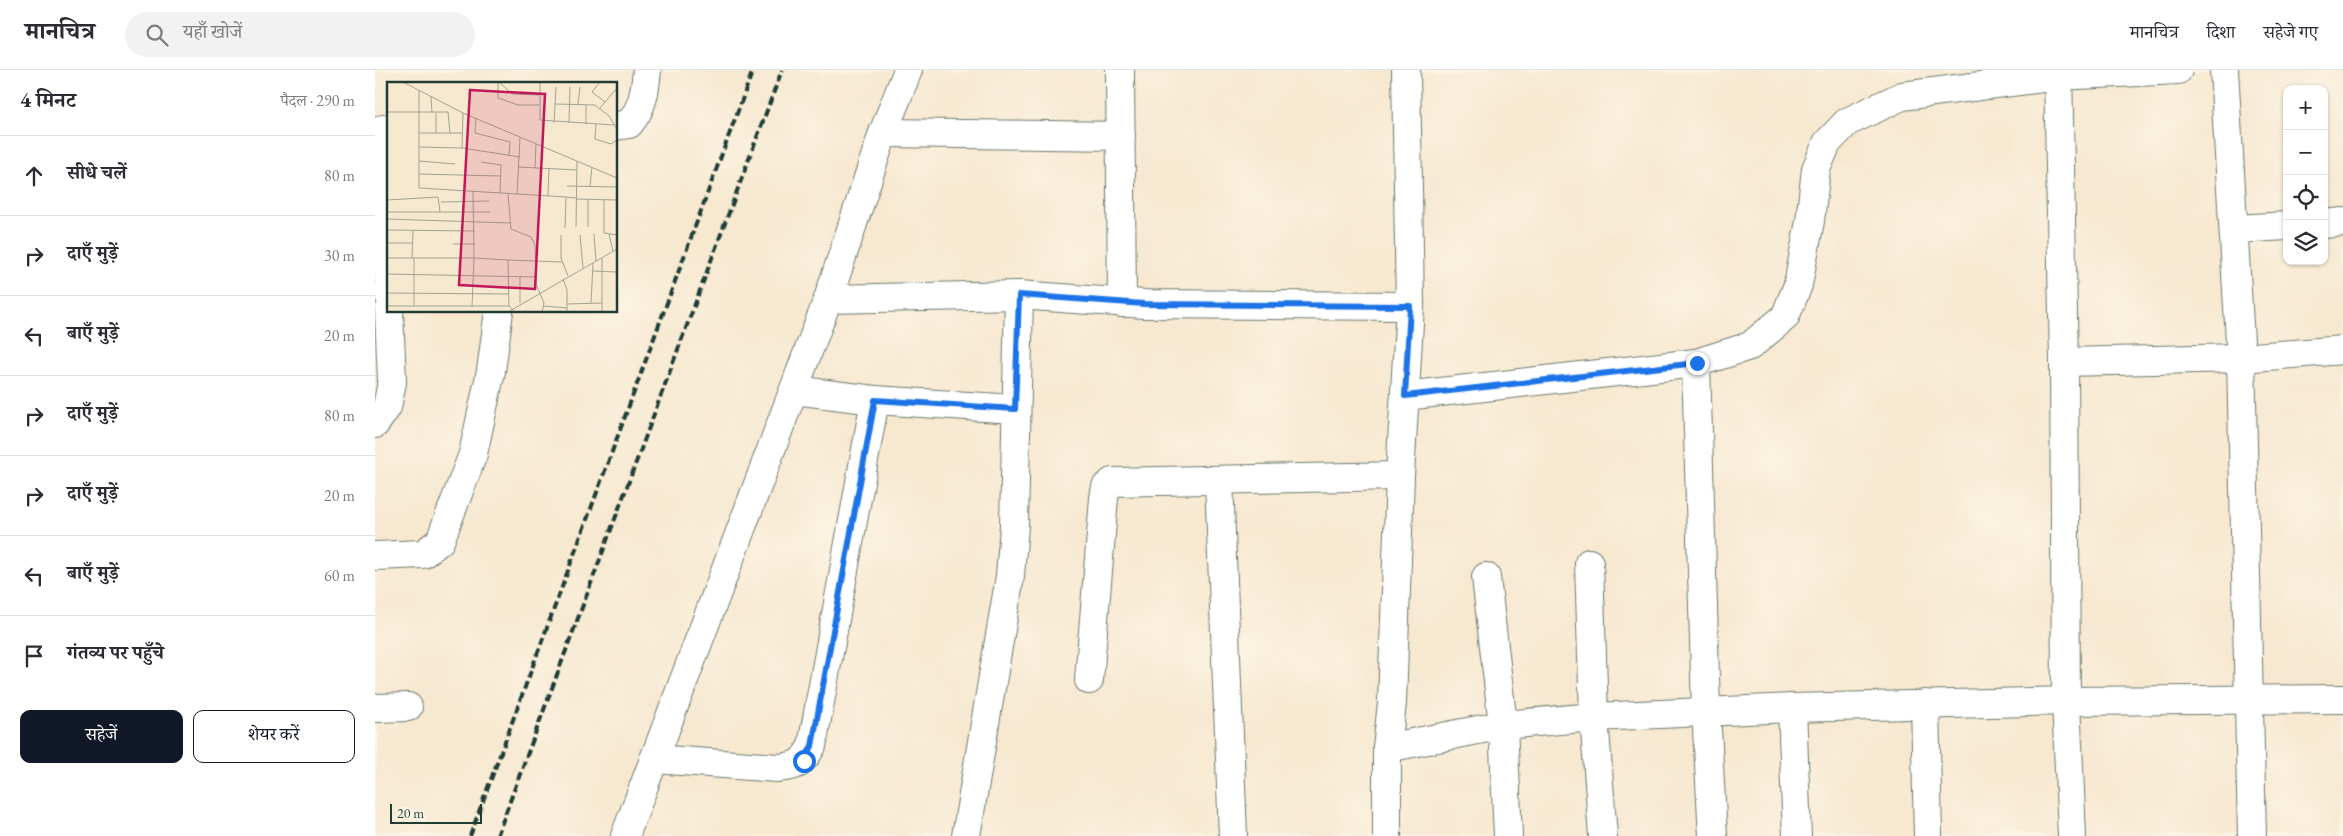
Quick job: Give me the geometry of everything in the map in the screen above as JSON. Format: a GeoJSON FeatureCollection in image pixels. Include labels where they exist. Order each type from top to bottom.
{"type":"FeatureCollection","features":[{"type":"Feature","properties":{"kind":"street"},"geometry":{"type":"LineString","coordinates":[[617,126],[629,124],[638,113],[645,92],[647,70]]}},
{"type":"Feature","properties":{"kind":"street"},"geometry":{"type":"LineString","coordinates":[[625,836],[828,299],[883,133],[908,70]]}},
{"type":"Feature","properties":{"kind":"street"},"geometry":{"type":"LineString","coordinates":[[1121,70],[1122,303]]}},
{"type":"Feature","properties":{"kind":"street"},"geometry":{"type":"LineString","coordinates":[[1387,836],[1387,748],[1393,703],[1400,476],[1410,306],[1406,70]]}},
{"type":"Feature","properties":{"kind":"street"},"geometry":{"type":"LineString","coordinates":[[1405,396],[1697,363],[1750,346],[1785,318],[1798,285],[1810,221],[1816,169],[1827,143],[1847,122],[1902,96],[2058,73],[2178,70]]}},
{"type":"Feature","properties":{"kind":"street"},"geometry":{"type":"LineString","coordinates":[[2224,70],[2235,229],[2241,358],[2252,836]]}},
{"type":"Feature","properties":{"kind":"street"},"geometry":{"type":"LineString","coordinates":[[2058,73],[2064,362],[2067,701],[2072,836]]}},
{"type":"Feature","properties":{"kind":"street"},"geometry":{"type":"LineString","coordinates":[[382,129],[387,248]]}},
{"type":"Feature","properties":{"kind":"street"},"geometry":{"type":"LineString","coordinates":[[883,133],[1121,136]]}},
{"type":"Feature","properties":{"kind":"street"},"geometry":{"type":"LineString","coordinates":[[2328,224],[2343,222]]}},
{"type":"Feature","properties":{"kind":"street"},"geometry":{"type":"LineString","coordinates":[[2235,229],[2283,226]]}},
{"type":"Feature","properties":{"kind":"street"},"geometry":{"type":"LineString","coordinates":[[828,299],[1019,295],[1122,303],[1410,306]]}},
{"type":"Feature","properties":{"kind":"street"},"geometry":{"type":"LineString","coordinates":[[966,836],[1010,576],[1014,526],[1015,409],[1019,295]]}},
{"type":"Feature","properties":{"kind":"street"},"geometry":{"type":"LineString","coordinates":[[375,424],[387,407],[391,382],[389,312]]}},
{"type":"Feature","properties":{"kind":"street"},"geometry":{"type":"LineString","coordinates":[[375,556],[423,554],[440,541],[473,454],[491,371],[499,312]]}},
{"type":"Feature","properties":{"kind":"street"},"geometry":{"type":"LineString","coordinates":[[2064,362],[2241,358],[2343,350]]}},
{"type":"Feature","properties":{"kind":"street"},"geometry":{"type":"LineString","coordinates":[[1697,363],[1707,711],[1713,836]]}},
{"type":"Feature","properties":{"kind":"street"},"geometry":{"type":"LineString","coordinates":[[794,390],[875,400],[1015,409]]}},
{"type":"Feature","properties":{"kind":"street"},"geometry":{"type":"LineString","coordinates":[[654,759],[778,768],[791,767],[804,761],[812,746],[875,400]]}},
{"type":"Feature","properties":{"kind":"street"},"geometry":{"type":"LineString","coordinates":[[1089,680],[1106,487],[1112,482],[1400,476]]}},
{"type":"Feature","properties":{"kind":"street"},"geometry":{"type":"LineString","coordinates":[[1219,480],[1233,836]]}},
{"type":"Feature","properties":{"kind":"street"},"geometry":{"type":"LineString","coordinates":[[1589,563],[1594,717],[1603,836]]}},
{"type":"Feature","properties":{"kind":"street"},"geometry":{"type":"LineString","coordinates":[[1486,578],[1503,724],[1508,836]]}},
{"type":"Feature","properties":{"kind":"street"},"geometry":{"type":"LineString","coordinates":[[1387,748],[1503,724],[1707,711],[2067,701],[2343,699]]}},
{"type":"Feature","properties":{"kind":"street"},"geometry":{"type":"LineString","coordinates":[[1925,704],[1928,836]]}},
{"type":"Feature","properties":{"kind":"street"},"geometry":{"type":"LineString","coordinates":[[375,708],[408,707]]}},
{"type":"Feature","properties":{"kind":"street"},"geometry":{"type":"LineString","coordinates":[[1792,708],[1797,836]]}},
{"type":"Feature","properties":{"kind":"railway"},"geometry":{"type":"LineString","coordinates":[[470,836],[753,70]]}},
{"type":"Feature","properties":{"kind":"railway"},"geometry":{"type":"LineString","coordinates":[[497,836],[782,70]]}},
{"type":"Feature","properties":{"kind":"route"},"geometry":{"type":"LineString","coordinates":[[804,761],[812,746],[875,400],[1015,409],[1019,295],[1144,304],[1410,306],[1405,396],[1697,363]]}}]}
